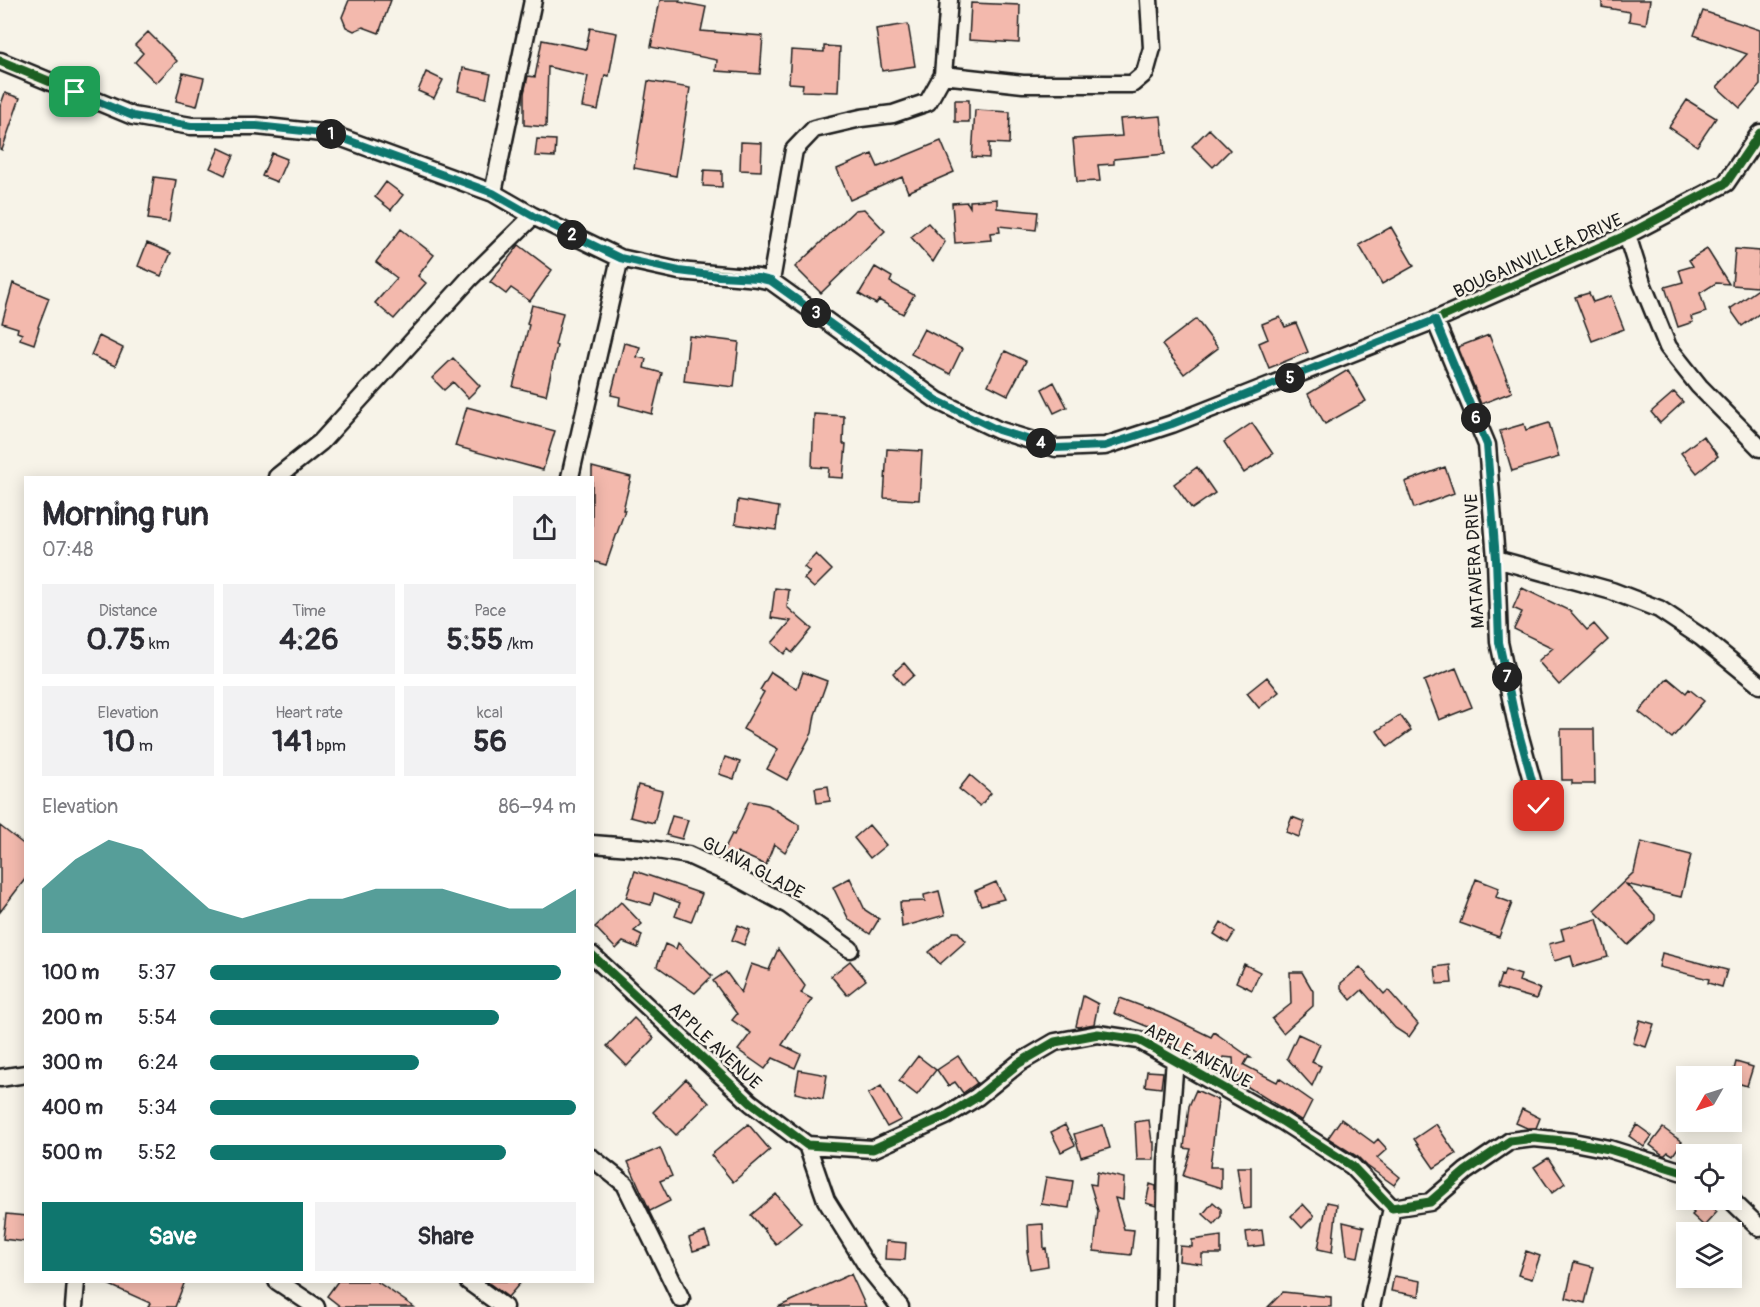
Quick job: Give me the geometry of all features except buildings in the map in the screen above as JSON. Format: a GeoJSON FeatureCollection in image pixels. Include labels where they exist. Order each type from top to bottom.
{"type":"FeatureCollection","features":[{"type":"Feature","properties":{"kind":"street"},"geometry":{"type":"LineString","coordinates":[[493,193],[533,0]]}},
{"type":"Feature","properties":{"kind":"street"},"geometry":{"type":"LineString","coordinates":[[771,281],[794,150],[814,129],[861,118],[893,114],[928,102],[943,75],[949,0]]}},
{"type":"Feature","properties":{"kind":"street"},"geometry":{"type":"LineString","coordinates":[[943,75],[1023,84],[1131,84],[1145,73],[1152,48],[1149,0]]}},
{"type":"Feature","properties":{"kind":"street","name":"BOUGAINVILLEA DRIVE"},"geometry":{"type":"LineString","coordinates":[[0,61],[133,116],[191,126],[257,126],[331,134],[493,193],[533,216],[620,258],[679,271],[771,281],[938,401],[998,430],[1056,448],[1105,446],[1172,424],[1435,320],[1626,235],[1726,183],[1760,133]]}},
{"type":"Feature","properties":{"kind":"street"},"geometry":{"type":"LineString","coordinates":[[278,476],[321,442],[470,279],[533,216]]}},
{"type":"Feature","properties":{"kind":"street"},"geometry":{"type":"LineString","coordinates":[[1626,235],[1642,283],[1668,347],[1698,386],[1760,448]]}},
{"type":"Feature","properties":{"kind":"street"},"geometry":{"type":"LineString","coordinates":[[570,476],[620,258]]}},
{"type":"Feature","properties":{"kind":"street","name":"MATAVERA DRIVE"},"geometry":{"type":"LineString","coordinates":[[1435,320],[1487,445],[1496,559],[1499,642],[1517,726],[1539,806]]}},
{"type":"Feature","properties":{"kind":"street"},"geometry":{"type":"LineString","coordinates":[[1496,559],[1612,591],[1659,609],[1701,638],[1760,685]]}},
{"type":"Feature","properties":{"kind":"street","name":"GUAVA GLADE"},"geometry":{"type":"LineString","coordinates":[[594,844],[687,855],[736,877],[788,905],[850,949]]}},
{"type":"Feature","properties":{"kind":"street","name":"APPLE AVENUE"},"geometry":{"type":"LineString","coordinates":[[594,957],[752,1103],[807,1145],[873,1149],[946,1116],[1020,1063],[1055,1042],[1098,1034],[1139,1040],[1282,1121],[1352,1166],[1392,1208]]}},
{"type":"Feature","properties":{"kind":"street"},"geometry":{"type":"LineString","coordinates":[[1164,1307],[1167,1162],[1175,1059]]}},
{"type":"Feature","properties":{"kind":"street"},"geometry":{"type":"LineString","coordinates":[[0,1078],[24,1074]]}},
{"type":"Feature","properties":{"kind":"street"},"geometry":{"type":"LineString","coordinates":[[1371,1307],[1392,1208],[1430,1202],[1466,1171],[1510,1141],[1534,1138],[1573,1142],[1609,1149],[1676,1170]]}},
{"type":"Feature","properties":{"kind":"street"},"geometry":{"type":"LineString","coordinates":[[807,1145],[826,1200],[867,1266],[900,1307]]}},
{"type":"Feature","properties":{"kind":"street"},"geometry":{"type":"LineString","coordinates":[[594,1160],[625,1184],[681,1299]]}},
{"type":"Feature","properties":{"kind":"street"},"geometry":{"type":"LineString","coordinates":[[1741,1210],[1760,1228]]}},
{"type":"Feature","properties":{"kind":"street"},"geometry":{"type":"LineString","coordinates":[[74,1307],[76,1283]]}},
{"type":"Feature","properties":{"kind":"street"},"geometry":{"type":"LineString","coordinates":[[280,1283],[316,1307]]}},
{"type":"Feature","properties":{"kind":"street"},"geometry":{"type":"LineString","coordinates":[[471,1283],[504,1307]]}},
{"type":"Feature","properties":{"kind":"cycle path"},"geometry":{"type":"LineString","coordinates":[[0,61],[133,116],[191,126],[257,126],[331,134],[493,193],[533,216],[620,258],[679,271],[771,281],[938,401],[998,430],[1056,448],[1105,446],[1172,424],[1435,320],[1627,235],[1726,183],[1760,133]]}},
{"type":"Feature","properties":{"kind":"cycle path"},"geometry":{"type":"LineString","coordinates":[[594,957],[751,1103],[807,1145],[873,1149],[946,1116],[977,1097],[1019,1063],[1055,1042],[1098,1034],[1139,1040],[1282,1121],[1352,1166],[1392,1208],[1430,1202],[1466,1171],[1510,1141],[1534,1138],[1573,1142],[1609,1149],[1676,1170]]}},
{"type":"Feature","properties":{"kind":"route"},"geometry":{"type":"LineString","coordinates":[[75,92],[133,116],[191,126],[257,126],[331,134],[493,193],[533,216],[620,258],[679,271],[771,281],[938,401],[998,430],[1056,448],[1105,446],[1172,424],[1435,320],[1487,445],[1496,559],[1499,642],[1517,726],[1539,806]]}}]}
